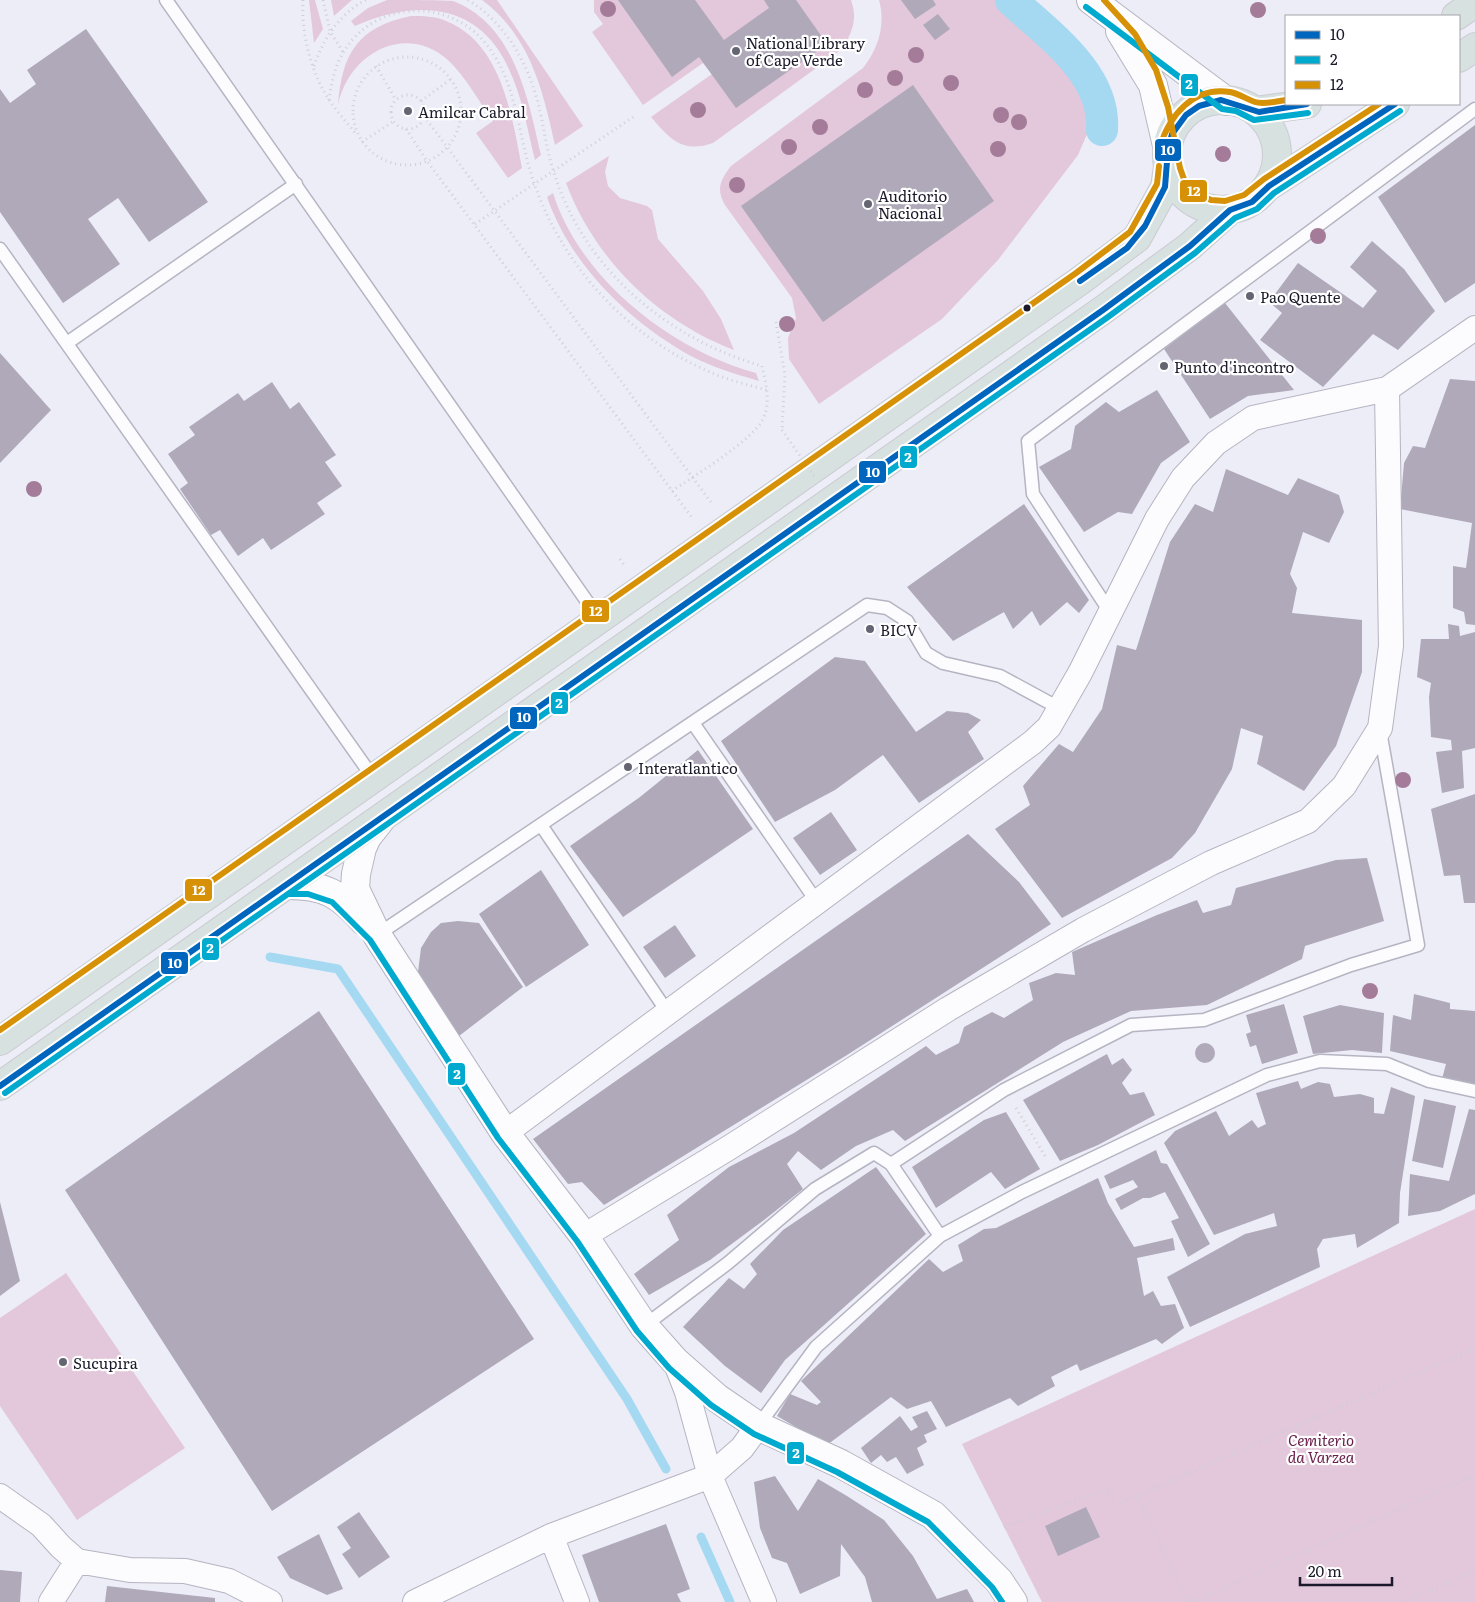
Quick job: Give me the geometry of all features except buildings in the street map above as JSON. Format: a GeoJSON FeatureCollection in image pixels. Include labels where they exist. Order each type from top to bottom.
{"type":"FeatureCollection","features":[{"type":"Feature","properties":{"kind":"main road"},"geometry":{"type":"LineString","coordinates":[[1457,15],[1475,3]]}},
{"type":"Feature","properties":{"kind":"main road"},"geometry":{"type":"LineString","coordinates":[[1460,57],[1475,46]]}},
{"type":"Feature","properties":{"kind":"main road"},"geometry":{"type":"LineString","coordinates":[[0,1041],[1032,316],[1137,238],[1165,187],[1172,134],[1181,120],[1194,108],[1209,102],[1226,100],[1240,103],[1255,112],[1267,123],[1275,138],[1278,154],[1276,170],[1269,186]]}},
{"type":"Feature","properties":{"kind":"main road"},"geometry":{"type":"LineString","coordinates":[[1255,112],[1300,105]]}},
{"type":"Feature","properties":{"kind":"main road"},"geometry":{"type":"LineString","coordinates":[[1168,158],[1174,182],[1184,195],[1214,210],[1230,210],[1252,202],[1269,186],[1393,105]]}},
{"type":"Feature","properties":{"kind":"main road"},"geometry":{"type":"LineString","coordinates":[[0,1086],[1103,310],[1190,246],[1230,210]]}},
{"type":"Feature","properties":{"kind":"street"},"geometry":{"type":"LineString","coordinates":[[1096,5],[1226,100]]}},
{"type":"Feature","properties":{"kind":"street"},"geometry":{"type":"LineString","coordinates":[[1096,5],[1127,39],[1153,85],[1168,158]]}},
{"type":"Feature","properties":{"kind":"street"},"geometry":{"type":"LineString","coordinates":[[505,1133],[1050,727],[1157,518],[1183,478],[1216,443],[1253,418],[1387,389],[1475,328]]}},
{"type":"Feature","properties":{"kind":"street"},"geometry":{"type":"LineString","coordinates":[[584,1236],[735,1144],[948,1008],[1083,930],[1211,864],[1308,821],[1344,786],[1380,728],[1391,646],[1387,389]]}},
{"type":"Feature","properties":{"kind":"street"},"geometry":{"type":"LineString","coordinates":[[376,935],[356,889],[356,882],[362,848],[367,837],[382,818]]}},
{"type":"Feature","properties":{"kind":"street"},"geometry":{"type":"LineString","coordinates":[[288,885],[309,885],[336,894],[346,902],[376,935],[505,1133],[584,1236],[644,1326],[675,1361],[717,1398],[758,1426],[841,1464],[933,1515],[999,1581],[1013,1602]]}},
{"type":"Feature","properties":{"kind":"street"},"geometry":{"type":"LineString","coordinates":[[675,1361],[687,1392],[710,1476],[764,1602]]}},
{"type":"Feature","properties":{"kind":"street"},"geometry":{"type":"LineString","coordinates":[[415,1602],[551,1536],[710,1476],[742,1448],[758,1426]]}},
{"type":"Feature","properties":{"kind":"street"},"geometry":{"type":"LineString","coordinates":[[0,1496],[41,1525],[77,1561],[130,1570],[185,1571],[229,1581],[270,1602]]}},
{"type":"Feature","properties":{"kind":"street"},"geometry":{"type":"LineString","coordinates":[[551,1536],[577,1602]]}},
{"type":"Feature","properties":{"kind":"street"},"geometry":{"type":"LineString","coordinates":[[51,1602],[77,1561]]}},
{"type":"Feature","properties":{"kind":"lane"},"geometry":{"type":"LineString","coordinates":[[166,0],[600,620]]}},
{"type":"Feature","properties":{"kind":"lane"},"geometry":{"type":"LineString","coordinates":[[1110,612],[1034,494],[1028,441],[1475,109]]}},
{"type":"Feature","properties":{"kind":"lane"},"geometry":{"type":"LineString","coordinates":[[67,343],[296,184]]}},
{"type":"Feature","properties":{"kind":"lane"},"geometry":{"type":"LineString","coordinates":[[0,249],[374,779]]}},
{"type":"Feature","properties":{"kind":"lane"},"geometry":{"type":"LineString","coordinates":[[376,935],[867,605],[887,608],[907,621],[926,653],[943,663],[1000,676],[1060,708]]}},
{"type":"Feature","properties":{"kind":"lane"},"geometry":{"type":"LineString","coordinates":[[693,723],[816,902]]}},
{"type":"Feature","properties":{"kind":"lane"},"geometry":{"type":"LineString","coordinates":[[891,1164],[1004,1090],[1131,1025],[1204,1020],[1351,965],[1418,945],[1380,728]]}},
{"type":"Feature","properties":{"kind":"lane"},"geometry":{"type":"LineString","coordinates":[[541,824],[668,1012]]}},
{"type":"Feature","properties":{"kind":"lane"},"geometry":{"type":"LineString","coordinates":[[758,1426],[816,1347],[940,1236],[1058,1176],[1267,1075],[1320,1061],[1387,1064],[1429,1081],[1475,1091]]}},
{"type":"Feature","properties":{"kind":"lane"},"geometry":{"type":"LineString","coordinates":[[644,1326],[728,1263],[815,1189],[874,1152],[891,1164],[940,1236]]}},
{"type":"Feature","properties":{"kind":"path"},"geometry":{"type":"LineString","coordinates":[[302,0],[306,37],[314,67],[329,100],[362,143],[373,154],[387,162],[402,166],[427,161],[447,147],[460,124],[462,108],[458,93],[451,79],[440,68],[427,60],[412,56],[396,57],[376,66],[359,83],[353,98],[352,113],[355,128],[362,143]]}},
{"type":"Feature","properties":{"kind":"path"},"geometry":{"type":"LineString","coordinates":[[323,0],[330,31],[343,53]]}},
{"type":"Feature","properties":{"kind":"path"},"geometry":{"type":"LineString","coordinates":[[314,67],[319,50],[330,31],[346,14],[366,0]]}},
{"type":"Feature","properties":{"kind":"path"},"geometry":{"type":"LineString","coordinates":[[468,0],[505,32],[520,56],[539,107],[553,171],[575,223],[605,266],[623,286],[670,325],[719,352],[762,366],[767,390],[766,408],[757,429],[672,491]]}},
{"type":"Feature","properties":{"kind":"path"},"geometry":{"type":"LineString","coordinates":[[329,100],[333,76],[343,53],[360,31],[374,21],[392,13],[411,9],[430,10],[448,14],[467,25],[487,46],[501,67],[518,112],[535,184],[556,233],[571,258],[607,302],[656,343],[687,361],[710,372],[767,390]]}},
{"type":"Feature","properties":{"kind":"path"},"geometry":{"type":"LineString","coordinates":[[376,66],[396,100]]}},
{"type":"Feature","properties":{"kind":"path"},"geometry":{"type":"LineString","coordinates":[[421,101],[451,79]]}},
{"type":"Feature","properties":{"kind":"path"},"geometry":{"type":"LineString","coordinates":[[404,95],[421,101],[424,116],[692,477],[720,535],[672,491],[427,161],[406,129],[394,121],[392,108],[396,100],[404,95]]}},
{"type":"Feature","properties":{"kind":"path"},"geometry":{"type":"LineString","coordinates":[[406,129],[415,127],[424,116]]}},
{"type":"Feature","properties":{"kind":"path"},"geometry":{"type":"LineString","coordinates":[[474,224],[636,116]]}},
{"type":"Feature","properties":{"kind":"path"},"geometry":{"type":"LineString","coordinates":[[362,143],[394,121]]}},
{"type":"Feature","properties":{"kind":"path"},"geometry":{"type":"LineString","coordinates":[[776,322],[785,375],[782,430],[814,476]]}},
{"type":"Feature","properties":{"kind":"path"},"geometry":{"type":"LineString","coordinates":[[1004,1090],[1058,1176]]}},
{"type":"Feature","properties":{"kind":"path"},"geometry":{"type":"LineString","coordinates":[[1004,1527],[1108,1488],[1116,1505],[1475,1348]]}},
{"type":"Feature","properties":{"kind":"path"},"geometry":{"type":"LineString","coordinates":[[1192,1602],[1475,1475]]}},
{"type":"Feature","properties":{"kind":"path"},"geometry":{"type":"LineString","coordinates":[[1137,1496],[1188,1602]]}},
{"type":"Feature","properties":{"kind":"path"},"geometry":{"type":"LineString","coordinates":[[1405,1602],[1475,1570]]}},
{"type":"Feature","properties":{"kind":"green space"},"geometry":{"type":"Polygon","coordinates":[[[309,0],[315,0],[323,29],[314,43],[309,0]]]}},
{"type":"Feature","properties":{"kind":"green space"},"geometry":{"type":"Polygon","coordinates":[[[331,0],[352,0],[334,16],[331,0]]]}},
{"type":"Feature","properties":{"kind":"green space"},"geometry":{"type":"Polygon","coordinates":[[[387,0],[453,1],[474,12],[491,27],[505,46],[524,88],[541,155],[535,160],[517,88],[507,65],[494,44],[478,28],[461,18],[441,12],[420,10],[399,12],[355,26],[351,21],[368,8],[387,0]]]}},
{"type":"Feature","properties":{"kind":"green space"},"geometry":{"type":"Polygon","coordinates":[[[482,0],[497,0],[583,126],[555,145],[539,85],[523,47],[512,30],[482,0]]]}},
{"type":"Feature","properties":{"kind":"green space"},"geometry":{"type":"Polygon","coordinates":[[[594,0],[851,0],[854,20],[851,32],[841,50],[713,143],[693,147],[677,142],[670,137],[651,117],[712,74],[703,63],[643,105],[592,32],[603,24],[594,12],[594,0]]]}},
{"type":"Feature","properties":{"kind":"green space"},"geometry":{"type":"Polygon","coordinates":[[[879,0],[995,0],[1063,64],[1076,80],[1088,97],[1092,113],[1091,125],[1078,155],[998,260],[942,319],[819,404],[789,359],[788,338],[796,318],[792,298],[725,205],[722,200],[720,185],[731,166],[863,68],[873,53],[879,36],[882,18],[879,0]]]}},
{"type":"Feature","properties":{"kind":"green space"},"geometry":{"type":"Polygon","coordinates":[[[411,16],[438,18],[465,32],[480,46],[492,64],[508,105],[522,168],[508,178],[476,133],[493,121],[455,67],[433,50],[415,44],[398,44],[382,48],[354,70],[344,86],[338,105],[344,71],[356,45],[378,27],[411,16]]]}},
{"type":"Feature","properties":{"kind":"green space"},"geometry":{"type":"Polygon","coordinates":[[[609,156],[605,172],[608,186],[620,198],[647,206],[652,210],[658,239],[703,291],[721,319],[734,350],[706,338],[655,305],[632,284],[594,238],[578,211],[566,183],[609,156]]]}},
{"type":"Feature","properties":{"kind":"green space"},"geometry":{"type":"Polygon","coordinates":[[[553,193],[566,224],[584,254],[607,282],[633,307],[662,329],[692,347],[724,362],[756,373],[759,381],[715,367],[691,356],[668,342],[624,308],[586,268],[570,245],[557,222],[547,197],[553,193]]]}},
{"type":"Feature","properties":{"kind":"green space","name":"Cemiterio da Varzea"},"geometry":{"type":"Polygon","coordinates":[[[1475,1209],[1475,1602],[1042,1602],[962,1444],[1475,1209]]]}},
{"type":"Feature","properties":{"kind":"green space","name":"Sucupira"},"geometry":{"type":"Polygon","coordinates":[[[66,1273],[185,1448],[77,1520],[0,1406],[0,1318],[66,1273]]]}},
{"type":"Feature","properties":{"kind":"waterway"},"geometry":{"type":"LineString","coordinates":[[1011,0],[1057,41],[1085,73],[1095,91],[1101,110],[1102,130]]}},
{"type":"Feature","properties":{"kind":"waterway"},"geometry":{"type":"LineString","coordinates":[[270,957],[338,969],[627,1399],[666,1469]]}},
{"type":"Feature","properties":{"kind":"waterway"},"geometry":{"type":"LineString","coordinates":[[701,1537],[730,1602]]}},
{"type":"Feature","properties":{"kind":"transit line","name":"12"},"geometry":{"type":"LineString","coordinates":[[1104,0],[1135,34],[1156,70],[1168,107],[1180,168],[1185,182],[1194,192],[1211,200],[1225,201],[1244,195],[1264,179],[1377,105]]}},
{"type":"Feature","properties":{"kind":"transit line","name":"2"},"geometry":{"type":"LineString","coordinates":[[1086,7],[1222,109],[1236,111],[1254,120],[1308,113]]}},
{"type":"Feature","properties":{"kind":"transit line","name":"12"},"geometry":{"type":"LineString","coordinates":[[1160,147],[1164,135],[1176,114],[1194,99],[1205,94],[1217,91],[1230,92],[1259,103],[1285,100]]}},
{"type":"Feature","properties":{"kind":"transit line","name":"10"},"geometry":{"type":"LineString","coordinates":[[1080,281],[1127,248],[1145,226],[1165,187],[1168,149],[1172,134],[1186,115],[1199,106],[1221,100],[1259,112],[1301,105]]}},
{"type":"Feature","properties":{"kind":"transit line","name":"10"},"geometry":{"type":"LineString","coordinates":[[0,1086],[1103,310],[1190,246],[1230,210],[1252,202],[1269,186],[1393,105]]}},
{"type":"Feature","properties":{"kind":"transit line","name":"2"},"geometry":{"type":"LineString","coordinates":[[5,1093],[1108,317],[1195,253],[1235,218],[1257,209],[1274,193],[1400,111]]}},
{"type":"Feature","properties":{"kind":"transit line","name":"12"},"geometry":{"type":"LineString","coordinates":[[0,1030],[1076,273],[1130,232],[1157,184],[1159,166]]}},
{"type":"Feature","properties":{"kind":"transit line","name":"2"},"geometry":{"type":"LineString","coordinates":[[288,894],[308,894],[332,902],[370,940],[498,1138],[577,1241],[637,1331],[669,1368],[711,1405],[754,1434],[837,1472],[928,1522],[992,1587],[1002,1602]]}},
{"type":"Feature","properties":{"kind":"place","name":"National Library of Cape Verde"},"geometry":{"type":"Point","coordinates":[736,51]}},
{"type":"Feature","properties":{"kind":"place","name":"Amilcar Cabral"},"geometry":{"type":"Point","coordinates":[408,111]}},
{"type":"Feature","properties":{"kind":"place","name":"Auditorio Nacional"},"geometry":{"type":"Point","coordinates":[868,204]}},
{"type":"Feature","properties":{"kind":"place","name":"Pao Quente"},"geometry":{"type":"Point","coordinates":[1250,296]}},
{"type":"Feature","properties":{"kind":"place","name":"Punto d'incontro"},"geometry":{"type":"Point","coordinates":[1164,366]}},
{"type":"Feature","properties":{"kind":"place","name":"BICV"},"geometry":{"type":"Point","coordinates":[870,629]}},
{"type":"Feature","properties":{"kind":"place","name":"Interatlantico"},"geometry":{"type":"Point","coordinates":[628,767]}},
{"type":"Feature","properties":{"kind":"place","name":"Sucupira"},"geometry":{"type":"Point","coordinates":[63,1362]}}]}
